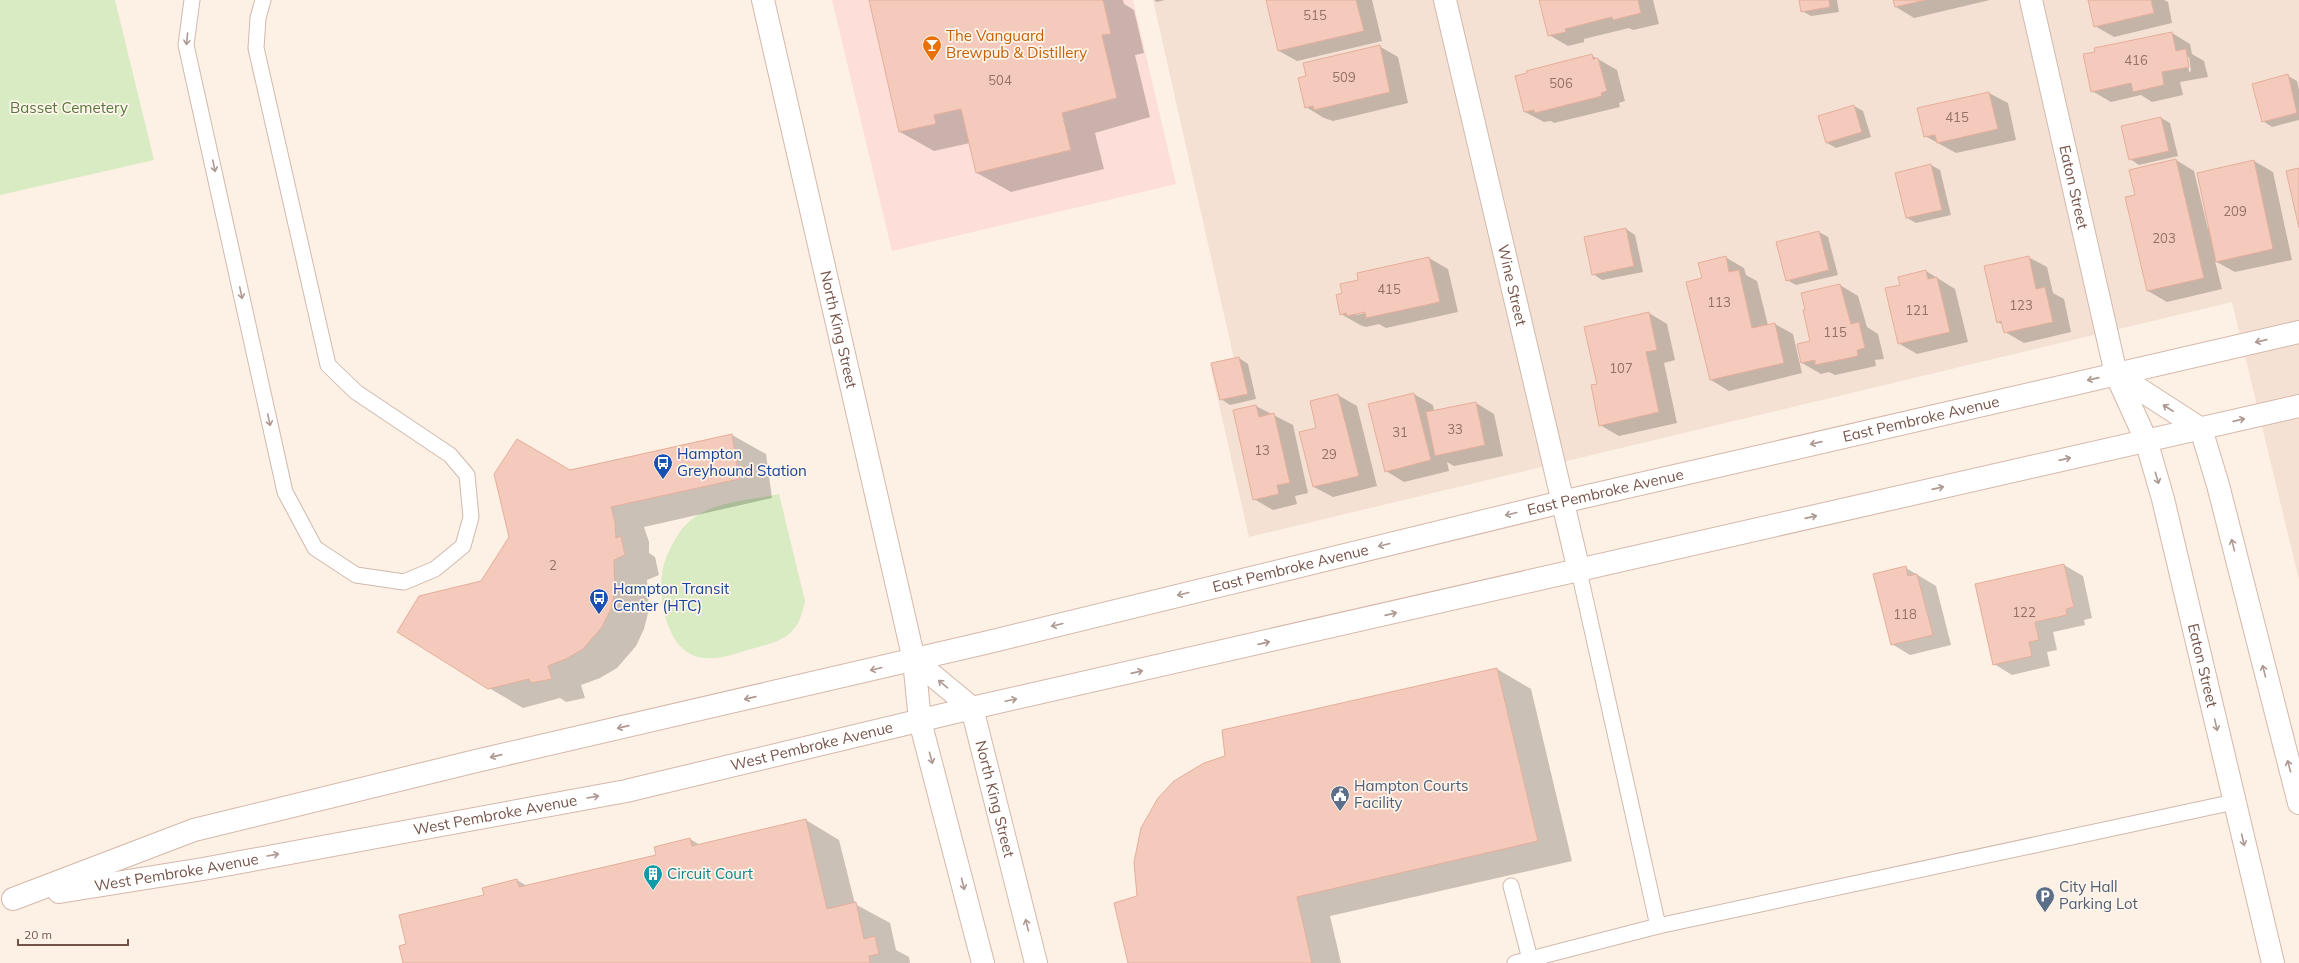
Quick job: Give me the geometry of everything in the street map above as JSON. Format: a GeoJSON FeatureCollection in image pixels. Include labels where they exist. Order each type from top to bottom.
{"type":"FeatureCollection","features":[{"type":"Feature","properties":{"kind":"main road","name":"North King Street"},"geometry":{"type":"LineString","coordinates":[[763,0],[914,660],[920,721],[982,963]]}},
{"type":"Feature","properties":{"kind":"main road","name":"Wine Street"},"geometry":{"type":"LineString","coordinates":[[1445,0],[1579,571]]}},
{"type":"Feature","properties":{"kind":"main road","name":"Eaton Street"},"geometry":{"type":"LineString","coordinates":[[2031,0],[2116,374],[2146,440],[2162,499],[2272,963]]}},
{"type":"Feature","properties":{"kind":"main road","name":"East Pembroke Avenue"},"geometry":{"type":"LineString","coordinates":[[914,660],[1562,502],[2299,332]]}},
{"type":"Feature","properties":{"kind":"main road"},"geometry":{"type":"LineString","coordinates":[[2116,374],[2201,429],[2218,485],[2299,803]]}},
{"type":"Feature","properties":{"kind":"main road"},"geometry":{"type":"LineString","coordinates":[[914,660],[972,708],[2299,406]]}},
{"type":"Feature","properties":{"kind":"main road","name":"West Pembroke Avenue"},"geometry":{"type":"LineString","coordinates":[[7,901],[194,830],[476,761],[914,660]]}},
{"type":"Feature","properties":{"kind":"main road","name":"North King Street"},"geometry":{"type":"LineString","coordinates":[[972,708],[1036,963]]}},
{"type":"Feature","properties":{"kind":"main road","name":"West Pembroke Avenue"},"geometry":{"type":"LineString","coordinates":[[7,901],[203,869],[626,791],[972,708]]}},
{"type":"Feature","properties":{"kind":"lane"},"geometry":{"type":"LineString","coordinates":[[192,0],[186,45],[285,492],[315,548],[356,575],[404,582],[435,570],[463,546],[471,517],[467,475],[450,455],[356,392],[328,365],[256,48],[258,18],[263,0]]}},
{"type":"Feature","properties":{"kind":"lane"},"geometry":{"type":"LineString","coordinates":[[1579,571],[1658,926]]}},
{"type":"Feature","properties":{"kind":"lane"},"geometry":{"type":"LineString","coordinates":[[1515,963],[1658,926],[2234,802]]}},
{"type":"Feature","properties":{"kind":"lane"},"geometry":{"type":"LineString","coordinates":[[1511,886],[1530,959]]}},
{"type":"Feature","properties":{"kind":"shaded area"},"geometry":{"type":"Polygon","coordinates":[[[832,0],[1133,0],[1176,184],[892,251],[832,0]]]}},
{"type":"Feature","properties":{"kind":"shaded area"},"geometry":{"type":"Polygon","coordinates":[[[1153,0],[2299,0],[2299,580],[2232,302],[1249,537],[1210,365],[1234,359],[1153,0]]]}},
{"type":"Feature","properties":{"kind":"green space","name":"Basset Cemetery"},"geometry":{"type":"Polygon","coordinates":[[[0,0],[115,0],[154,160],[0,195],[0,0]]]}},
{"type":"Feature","properties":{"kind":"green space"},"geometry":{"type":"Polygon","coordinates":[[[779,494],[805,601],[799,620],[795,627],[784,638],[728,656],[705,658],[698,657],[687,652],[678,644],[671,633],[666,620],[661,593],[663,568],[679,533],[689,521],[714,508],[725,504],[779,494]]]}},
{"type":"Feature","properties":{"kind":"building"},"geometry":{"type":"Polygon","coordinates":[[[869,0],[1103,0],[1111,34],[1102,35],[1117,98],[1062,113],[1071,150],[976,173],[961,109],[934,115],[936,124],[899,132],[869,0]]]}},
{"type":"Feature","properties":{"kind":"building"},"geometry":{"type":"Polygon","coordinates":[[[1266,0],[1356,0],[1364,31],[1278,51],[1266,0]]]}},
{"type":"Feature","properties":{"kind":"building"},"geometry":{"type":"Polygon","coordinates":[[[1539,0],[1638,0],[1641,13],[1613,20],[1612,17],[1565,29],[1566,32],[1548,36],[1539,0]]]}},
{"type":"Feature","properties":{"kind":"building"},"geometry":{"type":"Polygon","coordinates":[[[1799,0],[1829,0],[1830,7],[1801,12],[1799,0]]]}},
{"type":"Feature","properties":{"kind":"building"},"geometry":{"type":"Polygon","coordinates":[[[1893,0],[1926,0],[1895,7],[1893,0]]]}},
{"type":"Feature","properties":{"kind":"building"},"geometry":{"type":"Polygon","coordinates":[[[2088,0],[2151,0],[2154,13],[2094,27],[2088,0]]]}},
{"type":"Feature","properties":{"kind":"building"},"geometry":{"type":"Polygon","coordinates":[[[2172,32],[2176,51],[2186,49],[2189,67],[2162,72],[2164,85],[2133,92],[2131,83],[2091,92],[2083,54],[2095,52],[2094,48],[2172,32]]]}},
{"type":"Feature","properties":{"kind":"building"},"geometry":{"type":"Polygon","coordinates":[[[1380,45],[1390,92],[1314,110],[1313,106],[1305,108],[1298,78],[1306,76],[1303,63],[1380,45]]]}},
{"type":"Feature","properties":{"kind":"building"},"geometry":{"type":"Polygon","coordinates":[[[1592,54],[1593,59],[1598,58],[1607,91],[1601,93],[1602,96],[1535,113],[1534,110],[1524,112],[1515,76],[1527,73],[1526,71],[1592,54]]]}},
{"type":"Feature","properties":{"kind":"building"},"geometry":{"type":"Polygon","coordinates":[[[2288,74],[2297,113],[2262,122],[2252,84],[2288,74]]]}},
{"type":"Feature","properties":{"kind":"building"},"geometry":{"type":"Polygon","coordinates":[[[1989,92],[1998,129],[1937,143],[1935,135],[1924,137],[1917,108],[1989,92]]]}},
{"type":"Feature","properties":{"kind":"building"},"geometry":{"type":"Polygon","coordinates":[[[1854,105],[1862,132],[1826,143],[1818,116],[1854,105]]]}},
{"type":"Feature","properties":{"kind":"building"},"geometry":{"type":"Polygon","coordinates":[[[2161,117],[2169,151],[2129,160],[2121,126],[2161,117]]]}},
{"type":"Feature","properties":{"kind":"building"},"geometry":{"type":"Polygon","coordinates":[[[2176,159],[2204,278],[2147,291],[2125,197],[2135,195],[2129,170],[2176,159]]]}},
{"type":"Feature","properties":{"kind":"building"},"geometry":{"type":"Polygon","coordinates":[[[2254,160],[2273,249],[2216,262],[2197,173],[2254,160]]]}},
{"type":"Feature","properties":{"kind":"building"},"geometry":{"type":"Polygon","coordinates":[[[1931,164],[1942,210],[1906,218],[1895,173],[1931,164]]]}},
{"type":"Feature","properties":{"kind":"building"},"geometry":{"type":"Polygon","coordinates":[[[2299,168],[2299,228],[2286,171],[2299,168]]]}},
{"type":"Feature","properties":{"kind":"building"},"geometry":{"type":"Polygon","coordinates":[[[1626,228],[1634,266],[1592,275],[1584,237],[1626,228]]]}},
{"type":"Feature","properties":{"kind":"building"},"geometry":{"type":"Polygon","coordinates":[[[1819,231],[1829,270],[1786,281],[1776,242],[1819,231]]]}},
{"type":"Feature","properties":{"kind":"building"},"geometry":{"type":"Polygon","coordinates":[[[1726,256],[1729,272],[1739,270],[1752,328],[1775,323],[1784,363],[1710,380],[1686,282],[1702,278],[1698,263],[1726,256]]]}},
{"type":"Feature","properties":{"kind":"building"},"geometry":{"type":"Polygon","coordinates":[[[2029,256],[2036,289],[2045,287],[2053,322],[2004,333],[2001,321],[1997,323],[1984,266],[2029,256]]]}},
{"type":"Feature","properties":{"kind":"building"},"geometry":{"type":"Polygon","coordinates":[[[1429,257],[1440,302],[1366,318],[1365,312],[1347,316],[1346,313],[1340,315],[1336,295],[1342,293],[1340,284],[1358,280],[1357,273],[1429,257]]]}},
{"type":"Feature","properties":{"kind":"building"},"geometry":{"type":"Polygon","coordinates":[[[1926,270],[1928,279],[1937,277],[1950,332],[1898,344],[1885,288],[1900,285],[1898,277],[1926,270]]]}},
{"type":"Feature","properties":{"kind":"building"},"geometry":{"type":"Polygon","coordinates":[[[1840,284],[1851,324],[1859,322],[1865,348],[1857,350],[1858,356],[1815,365],[1815,360],[1801,363],[1797,344],[1810,341],[1801,293],[1840,284]]]}},
{"type":"Feature","properties":{"kind":"building"},"geometry":{"type":"Polygon","coordinates":[[[1649,312],[1657,350],[1646,352],[1659,412],[1599,426],[1591,385],[1597,384],[1584,327],[1649,312]]]}},
{"type":"Feature","properties":{"kind":"building"},"geometry":{"type":"Polygon","coordinates":[[[1239,357],[1248,394],[1220,400],[1211,363],[1239,357]]]}},
{"type":"Feature","properties":{"kind":"building"},"geometry":{"type":"Polygon","coordinates":[[[1414,393],[1431,460],[1385,472],[1368,404],[1414,393]]]}},
{"type":"Feature","properties":{"kind":"building"},"geometry":{"type":"Polygon","coordinates":[[[1338,394],[1359,476],[1313,487],[1299,432],[1316,428],[1310,401],[1338,394]]]}},
{"type":"Feature","properties":{"kind":"building"},"geometry":{"type":"Polygon","coordinates":[[[1476,402],[1485,445],[1435,456],[1426,412],[1476,402]]]}},
{"type":"Feature","properties":{"kind":"building"},"geometry":{"type":"Polygon","coordinates":[[[1256,405],[1259,417],[1274,413],[1290,483],[1277,485],[1279,494],[1253,500],[1233,410],[1256,405]]]}},
{"type":"Feature","properties":{"kind":"building"},"geometry":{"type":"Polygon","coordinates":[[[732,434],[739,479],[611,507],[615,522],[616,538],[621,536],[625,555],[614,560],[615,590],[611,609],[602,627],[583,649],[566,659],[548,666],[552,679],[531,683],[529,679],[488,689],[397,632],[419,596],[481,581],[509,537],[494,474],[517,439],[570,470],[732,434]]]}},
{"type":"Feature","properties":{"kind":"building"},"geometry":{"type":"Polygon","coordinates":[[[2064,564],[2074,607],[2066,609],[2067,615],[2035,622],[2039,640],[2029,642],[2032,656],[1993,665],[1975,584],[2064,564]]]}},
{"type":"Feature","properties":{"kind":"building"},"geometry":{"type":"Polygon","coordinates":[[[1906,566],[1908,576],[1917,574],[1933,635],[1891,645],[1873,574],[1906,566]]]}},
{"type":"Feature","properties":{"kind":"building","name":"Hampton Courts Facility"},"geometry":{"type":"Polygon","coordinates":[[[1497,668],[1538,841],[1297,897],[1312,963],[1128,963],[1114,903],[1137,896],[1134,862],[1141,828],[1158,798],[1174,781],[1204,763],[1225,756],[1222,730],[1497,668]]]}},
{"type":"Feature","properties":{"kind":"building","name":"Circuit Court"},"geometry":{"type":"Polygon","coordinates":[[[806,819],[827,909],[856,902],[864,939],[875,936],[879,954],[869,956],[870,963],[403,963],[399,946],[406,944],[399,915],[484,895],[482,888],[517,879],[519,887],[656,855],[654,847],[690,838],[692,846],[806,819]]]}},
{"type":"Feature","properties":{"kind":"place","name":"The Vanguard Brewpub & Distillery"},"geometry":{"type":"Point","coordinates":[932,62]}},
{"type":"Feature","properties":{"kind":"place","name":"Hampton Greyhound Station"},"geometry":{"type":"Point","coordinates":[663,480]}},
{"type":"Feature","properties":{"kind":"place","name":"Hampton Transit Center (HTC)"},"geometry":{"type":"Point","coordinates":[599,615]}},
{"type":"Feature","properties":{"kind":"place","name":"Hampton Courts Facility"},"geometry":{"type":"Point","coordinates":[1340,812]}},
{"type":"Feature","properties":{"kind":"place","name":"Circuit Court"},"geometry":{"type":"Point","coordinates":[653,891]}},
{"type":"Feature","properties":{"kind":"place","name":"City Hall Parking Lot"},"geometry":{"type":"Point","coordinates":[2045,913]}}]}
